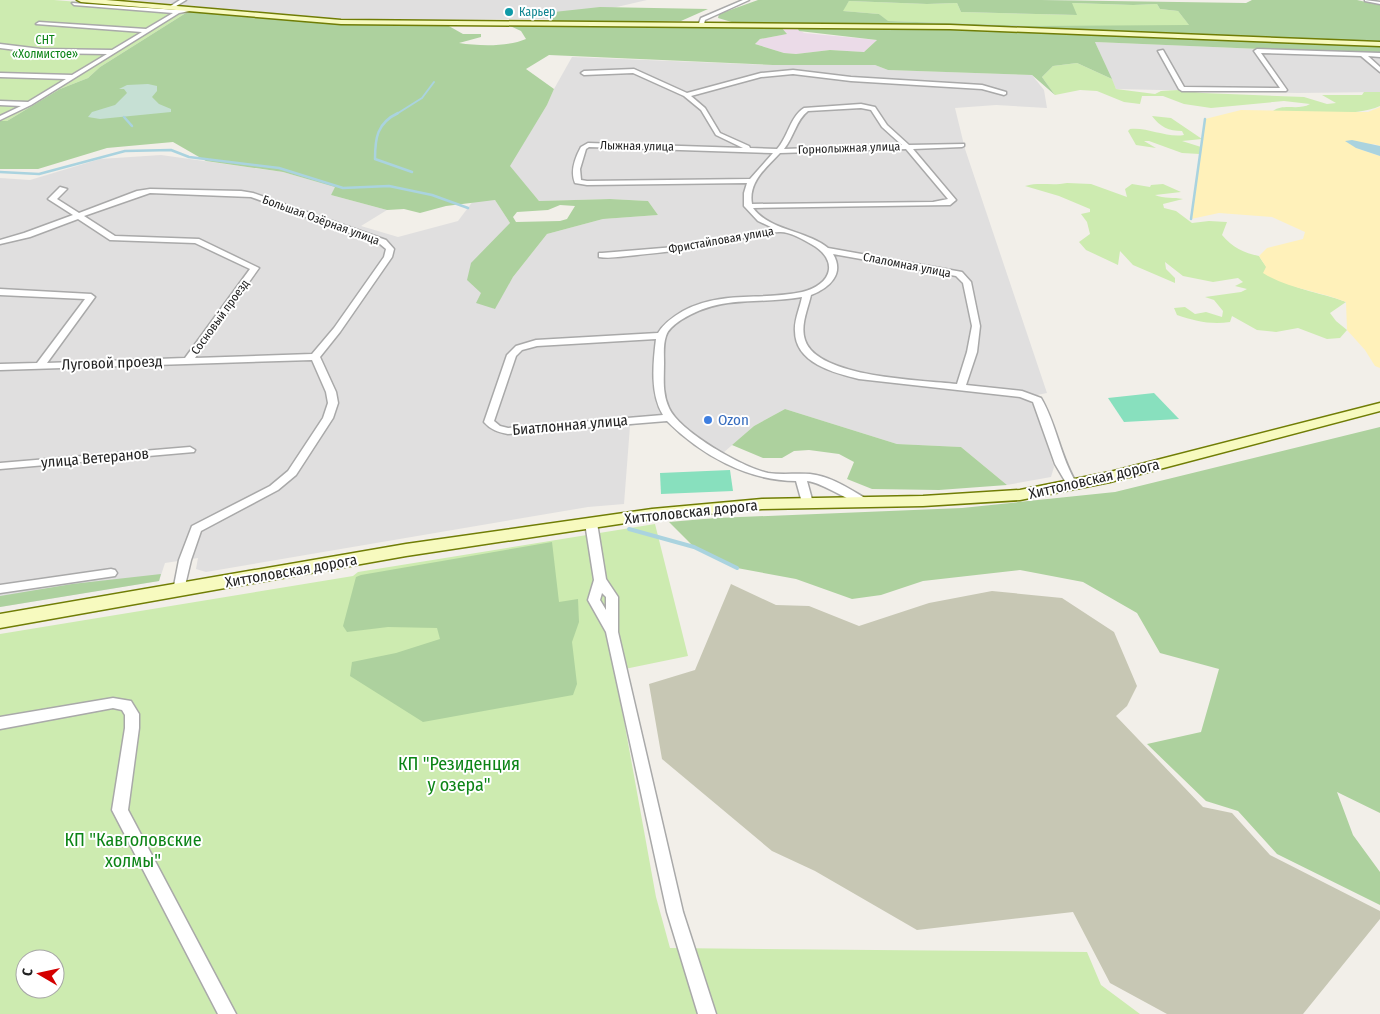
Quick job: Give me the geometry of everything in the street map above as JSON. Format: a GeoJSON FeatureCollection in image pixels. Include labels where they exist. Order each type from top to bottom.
{"type":"FeatureCollection","features":[{"type":"Feature","properties":{"kind":"main road"},"geometry":{"type":"LineString","coordinates":[[77,2],[170,7],[340,22],[950,27],[1380,44]]}},
{"type":"Feature","properties":{"kind":"main road","name":"Хиттоловская дорога"},"geometry":{"type":"LineString","coordinates":[[0,621],[406,550],[652,514],[762,504],[923,501],[1020,495],[1110,477],[1380,407]]}},
{"type":"Feature","properties":{"kind":"street"},"geometry":{"type":"LineString","coordinates":[[170,7],[184,0]]}},
{"type":"Feature","properties":{"kind":"street"},"geometry":{"type":"LineString","coordinates":[[702,24],[703,19],[746,0]]}},
{"type":"Feature","properties":{"kind":"street"},"geometry":{"type":"LineString","coordinates":[[1367,0],[1380,4]]}},
{"type":"Feature","properties":{"kind":"street"},"geometry":{"type":"LineString","coordinates":[[77,2],[178,12],[192,10]]}},
{"type":"Feature","properties":{"kind":"street"},"geometry":{"type":"LineString","coordinates":[[0,118],[12,114],[29,104],[178,12]]}},
{"type":"Feature","properties":{"kind":"street"},"geometry":{"type":"LineString","coordinates":[[39,24],[149,31]]}},
{"type":"Feature","properties":{"kind":"street"},"geometry":{"type":"LineString","coordinates":[[0,46],[41,50],[113,52]]}},
{"type":"Feature","properties":{"kind":"street"},"geometry":{"type":"LineString","coordinates":[[1161,51],[1182,89],[1284,90],[1257,51],[1380,55]]}},
{"type":"Feature","properties":{"kind":"street"},"geometry":{"type":"LineString","coordinates":[[1364,54],[1380,70]]}},
{"type":"Feature","properties":{"kind":"street"},"geometry":{"type":"LineString","coordinates":[[584,73],[634,71],[686,95],[703,109],[718,134],[753,149]]}},
{"type":"Feature","properties":{"kind":"street"},"geometry":{"type":"LineString","coordinates":[[686,95],[761,75],[792,72],[861,80],[982,87],[1004,93]]}},
{"type":"Feature","properties":{"kind":"street"},"geometry":{"type":"LineString","coordinates":[[0,75],[73,76]]}},
{"type":"Feature","properties":{"kind":"street"},"geometry":{"type":"LineString","coordinates":[[0,103],[29,104]]}},
{"type":"Feature","properties":{"kind":"street","name":"Горнолыжная улица"},"geometry":{"type":"LineString","coordinates":[[748,206],[933,204],[947,203],[952,200],[907,146],[884,126],[873,108],[861,106],[812,108],[801,111],[790,136],[780,151]]}},
{"type":"Feature","properties":{"kind":"street","name":"Лыжная улица"},"geometry":{"type":"LineString","coordinates":[[753,181],[587,183],[578,181],[576,176],[577,164],[583,148],[588,145],[780,151]]}},
{"type":"Feature","properties":{"kind":"street","name":"Горнолыжная улица"},"geometry":{"type":"LineString","coordinates":[[780,151],[962,145]]}},
{"type":"Feature","properties":{"kind":"street"},"geometry":{"type":"LineString","coordinates":[[748,206],[748,188],[780,151]]}},
{"type":"Feature","properties":{"kind":"street","name":"Сосновый проезд"},"geometry":{"type":"LineString","coordinates":[[63,189],[52,199],[77,217],[113,238],[196,241],[255,268],[188,361]]}},
{"type":"Feature","properties":{"kind":"street","name":"Большая Озёрная улица"},"geometry":{"type":"LineString","coordinates":[[0,242],[27,236],[132,195],[150,191],[241,193],[253,195],[383,242],[390,248],[388,257],[337,330],[315,357]]}},
{"type":"Feature","properties":{"kind":"street","name":"Слаломная улица"},"geometry":{"type":"LineString","coordinates":[[748,206],[762,220],[826,250],[959,274],[967,282],[976,326],[972,352],[961,387]]}},
{"type":"Feature","properties":{"kind":"street","name":"Фристайловая улица"},"geometry":{"type":"LineString","coordinates":[[602,255],[687,248],[781,229]]}},
{"type":"Feature","properties":{"kind":"street"},"geometry":{"type":"LineString","coordinates":[[826,250],[834,264],[833,275],[823,286],[807,294],[786,299],[724,300],[688,312],[669,324],[662,336],[658,380],[661,404],[669,418],[717,455],[768,476],[814,478],[834,484],[861,501]]}},
{"type":"Feature","properties":{"kind":"street"},"geometry":{"type":"LineString","coordinates":[[0,292],[91,296],[40,365]]}},
{"type":"Feature","properties":{"kind":"street"},"geometry":{"type":"LineString","coordinates":[[807,294],[800,321],[800,338],[807,352],[821,363],[846,373],[1022,394],[1037,400],[1045,414],[1053,444],[1065,476],[1072,484]]}},
{"type":"Feature","properties":{"kind":"street","name":"Биатлонная улица"},"geometry":{"type":"LineString","coordinates":[[662,336],[536,343],[519,348],[512,354],[489,422],[496,428],[508,431],[669,418]]}},
{"type":"Feature","properties":{"kind":"street"},"geometry":{"type":"LineString","coordinates":[[179,591],[196,529],[274,488],[292,473],[328,418],[333,403],[331,392],[315,357]]}},
{"type":"Feature","properties":{"kind":"street","name":"Луговой проезд"},"geometry":{"type":"LineString","coordinates":[[0,367],[315,357]]}},
{"type":"Feature","properties":{"kind":"street","name":"улица Ветеранов"},"geometry":{"type":"LineString","coordinates":[[0,466],[190,450]]}},
{"type":"Feature","properties":{"kind":"street"},"geometry":{"type":"LineString","coordinates":[[801,478],[806,502]]}},
{"type":"Feature","properties":{"kind":"street"},"geometry":{"type":"LineString","coordinates":[[591,523],[600,580],[612,597],[612,632],[675,912],[707,1014]]}},
{"type":"Feature","properties":{"kind":"street"},"geometry":{"type":"LineString","coordinates":[[0,589],[111,573]]}},
{"type":"Feature","properties":{"kind":"street"},"geometry":{"type":"LineString","coordinates":[[0,723],[113,703],[126,705],[132,714],[132,728],[120,810],[227,1014]]}},
{"type":"Feature","properties":{"kind":"shaded area"},"geometry":{"type":"Polygon","coordinates":[[[129,0],[647,0],[565,19],[418,20],[322,18],[129,0]]]}},
{"type":"Feature","properties":{"kind":"shaded area"},"geometry":{"type":"Polygon","coordinates":[[[782,29],[798,29],[804,33],[877,40],[864,52],[830,50],[796,54],[784,53],[755,44],[760,39],[787,34],[782,29]]]}},
{"type":"Feature","properties":{"kind":"shaded area"},"geometry":{"type":"Polygon","coordinates":[[[1095,42],[1380,54],[1380,92],[1298,93],[1116,89],[1095,42]]]}},
{"type":"Feature","properties":{"kind":"shaded area"},"geometry":{"type":"Polygon","coordinates":[[[572,57],[773,65],[875,65],[888,70],[1032,75],[1044,90],[1047,108],[996,105],[955,108],[965,149],[1047,393],[1032,396],[1027,400],[1034,405],[1054,467],[1051,477],[1007,485],[961,447],[897,444],[785,409],[754,426],[723,453],[692,436],[669,418],[630,426],[624,504],[588,507],[206,572],[196,569],[198,558],[165,563],[159,581],[0,607],[0,178],[30,180],[100,159],[161,155],[283,172],[336,187],[331,195],[387,210],[361,226],[398,237],[458,221],[473,201],[495,200],[510,223],[481,293],[494,309],[513,277],[547,234],[603,219],[658,215],[648,201],[610,199],[539,201],[509,166],[547,105],[572,57]]]}},
{"type":"Feature","properties":{"kind":"shaded area"},"geometry":{"type":"Polygon","coordinates":[[[148,84],[157,86],[157,91],[152,97],[159,104],[171,109],[171,112],[100,119],[88,117],[92,112],[115,105],[127,93],[124,89],[119,89],[127,85],[148,84]]]}},
{"type":"Feature","properties":{"kind":"shaded area"},"geometry":{"type":"Polygon","coordinates":[[[731,584],[776,605],[809,606],[859,626],[929,603],[992,591],[1062,598],[1114,632],[1137,686],[1127,706],[1116,716],[1203,807],[1232,813],[1270,855],[1380,911],[1380,919],[1303,1014],[1167,1014],[1110,983],[1073,912],[917,930],[815,871],[772,851],[662,759],[649,684],[695,670],[731,584]]]}},
{"type":"Feature","properties":{"kind":"green space","name":"СНТ «Холмистое»"},"geometry":{"type":"Polygon","coordinates":[[[0,0],[54,0],[189,11],[100,67],[88,78],[60,89],[7,121],[0,121],[0,0]]]}},
{"type":"Feature","properties":{"kind":"green space"},"geometry":{"type":"Polygon","coordinates":[[[758,0],[1041,0],[1246,3],[1252,0],[1357,0],[1380,5],[1380,43],[886,24],[735,23],[718,18],[719,14],[758,0]],[[849,1],[843,11],[879,14],[888,21],[1031,26],[1189,25],[1178,11],[1160,9],[1157,4],[1072,3],[1077,15],[961,12],[957,3],[927,4],[849,1]]]}},
{"type":"Feature","properties":{"kind":"green space"},"geometry":{"type":"Polygon","coordinates":[[[849,1],[927,4],[957,3],[961,12],[1076,15],[1071,3],[1157,4],[1160,9],[1178,11],[1190,26],[1031,26],[887,21],[879,14],[842,11],[849,1]]]}},
{"type":"Feature","properties":{"kind":"green space"},"geometry":{"type":"Polygon","coordinates":[[[600,7],[708,9],[681,21],[548,21],[554,12],[600,7]]]}},
{"type":"Feature","properties":{"kind":"green space"},"geometry":{"type":"Polygon","coordinates":[[[189,11],[354,24],[447,25],[463,34],[481,34],[481,37],[459,43],[484,45],[502,45],[526,39],[521,31],[508,25],[781,27],[787,34],[760,39],[755,44],[784,53],[796,54],[830,50],[864,52],[877,40],[799,31],[798,29],[803,27],[1021,30],[1380,45],[1380,54],[1095,42],[1112,79],[1077,63],[1053,66],[1042,77],[1055,95],[1032,75],[888,70],[875,65],[773,65],[549,55],[526,69],[554,89],[547,105],[510,166],[539,201],[610,199],[648,201],[658,215],[603,219],[547,234],[513,277],[495,309],[476,303],[481,293],[467,280],[471,263],[510,223],[495,200],[446,206],[420,213],[404,209],[387,210],[331,195],[335,187],[283,172],[206,161],[173,142],[107,148],[38,169],[0,169],[0,121],[7,121],[60,89],[88,78],[100,67],[189,11]],[[560,205],[548,210],[517,212],[513,217],[516,222],[560,221],[567,219],[575,206],[560,205]]]}},
{"type":"Feature","properties":{"kind":"green space"},"geometry":{"type":"Polygon","coordinates":[[[1077,63],[1112,79],[1116,89],[1155,94],[1161,91],[1179,90],[1203,93],[1304,97],[1327,104],[1336,103],[1322,95],[1362,95],[1364,92],[1380,92],[1380,106],[1357,112],[1313,113],[1273,111],[1310,104],[1284,101],[1211,108],[1184,104],[1163,96],[1142,96],[1140,104],[1124,102],[1097,91],[1080,90],[1055,95],[1042,77],[1053,66],[1077,63]]]}},
{"type":"Feature","properties":{"kind":"green space"},"geometry":{"type":"Polygon","coordinates":[[[1152,116],[1171,118],[1202,139],[1182,141],[1201,147],[1200,154],[1182,153],[1149,141],[1144,141],[1156,148],[1136,145],[1128,131],[1130,129],[1177,136],[1184,135],[1182,131],[1162,126],[1152,116]]]}},
{"type":"Feature","properties":{"kind":"green space"},"geometry":{"type":"Polygon","coordinates":[[[1067,183],[1091,184],[1127,197],[1125,189],[1132,184],[1150,187],[1151,185],[1163,184],[1181,192],[1155,195],[1183,199],[1163,204],[1164,208],[1176,211],[1192,223],[1209,221],[1227,222],[1222,235],[1239,249],[1259,256],[1267,267],[1287,283],[1346,302],[1330,313],[1347,330],[1340,338],[1327,339],[1298,328],[1276,332],[1257,330],[1232,316],[1230,322],[1210,323],[1177,315],[1174,308],[1185,307],[1195,314],[1206,312],[1222,317],[1223,311],[1214,300],[1205,297],[1241,292],[1247,289],[1235,286],[1243,282],[1238,278],[1213,282],[1183,276],[1165,262],[1166,269],[1175,278],[1175,283],[1133,265],[1120,251],[1118,265],[1086,250],[1079,242],[1090,234],[1087,222],[1081,214],[1090,212],[1090,209],[1059,196],[1025,186],[1067,183]]]}},
{"type":"Feature","properties":{"kind":"green space"},"geometry":{"type":"Polygon","coordinates":[[[1154,393],[1179,419],[1124,422],[1108,398],[1154,393]]]}},
{"type":"Feature","properties":{"kind":"green space"},"geometry":{"type":"Polygon","coordinates":[[[785,409],[897,444],[961,447],[1007,485],[939,490],[872,489],[847,479],[854,462],[839,454],[809,450],[794,451],[782,458],[763,458],[732,445],[754,426],[785,409]]]}},
{"type":"Feature","properties":{"kind":"green space"},"geometry":{"type":"Polygon","coordinates":[[[1380,427],[1380,813],[1337,792],[1353,835],[1380,872],[1380,905],[1277,854],[1238,811],[1206,801],[1147,744],[1201,732],[1219,669],[1160,653],[1137,613],[1083,582],[1020,570],[923,581],[881,595],[852,599],[796,579],[737,568],[694,547],[669,522],[716,518],[962,508],[1115,492],[1380,427]]]}},
{"type":"Feature","properties":{"kind":"green space"},"geometry":{"type":"Polygon","coordinates":[[[730,470],[733,491],[661,494],[660,473],[730,470]]]}},
{"type":"Feature","properties":{"kind":"green space"},"geometry":{"type":"Polygon","coordinates":[[[655,524],[688,656],[615,671],[656,897],[670,948],[1087,952],[1101,985],[1140,1014],[0,1014],[0,634],[353,576],[358,572],[655,524]]]}},
{"type":"Feature","properties":{"kind":"green space"},"geometry":{"type":"Polygon","coordinates":[[[552,542],[559,602],[578,599],[579,622],[572,642],[577,684],[573,695],[423,722],[350,676],[352,662],[396,653],[440,639],[437,628],[388,627],[347,632],[343,626],[356,577],[552,542]]]}},
{"type":"Feature","properties":{"kind":"green space"},"geometry":{"type":"Polygon","coordinates":[[[161,574],[159,581],[0,607],[0,596],[72,584],[161,574]]]}},
{"type":"Feature","properties":{"kind":"sand"},"geometry":{"type":"Polygon","coordinates":[[[1380,107],[1380,146],[1374,144],[1356,148],[1380,156],[1380,368],[1375,366],[1365,350],[1347,330],[1346,302],[1283,283],[1263,273],[1266,267],[1259,256],[1267,248],[1303,239],[1305,232],[1272,217],[1219,213],[1191,219],[1205,119],[1241,110],[1368,112],[1380,107]]]}},
{"type":"Feature","properties":{"kind":"water"},"geometry":{"type":"Polygon","coordinates":[[[1352,140],[1380,146],[1380,156],[1356,148],[1345,141],[1352,140]]]}},
{"type":"Feature","properties":{"kind":"waterway"},"geometry":{"type":"LineString","coordinates":[[395,115],[422,98],[434,82]]}},
{"type":"Feature","properties":{"kind":"waterway"},"geometry":{"type":"LineString","coordinates":[[398,113],[381,126],[377,138],[375,159],[412,172]]}},
{"type":"Feature","properties":{"kind":"waterway"},"geometry":{"type":"LineString","coordinates":[[124,117],[132,126]]}},
{"type":"Feature","properties":{"kind":"waterway"},"geometry":{"type":"LineString","coordinates":[[1191,219],[1205,119]]}},
{"type":"Feature","properties":{"kind":"waterway"},"geometry":{"type":"LineString","coordinates":[[0,172],[39,174],[125,151],[171,150],[189,157],[279,168],[343,188],[389,186],[432,195],[468,208]]}},
{"type":"Feature","properties":{"kind":"waterway"},"geometry":{"type":"LineString","coordinates":[[629,529],[694,547],[737,568]]}},
{"type":"Feature","properties":{"kind":"place","name":"Карьер"},"geometry":{"type":"Point","coordinates":[509,12]}},
{"type":"Feature","properties":{"kind":"place","name":"Ozon"},"geometry":{"type":"Point","coordinates":[708,420]}},
{"type":"Feature","properties":{"kind":"park label","name":"КП \"Резиденция у озера\""},"geometry":{"type":"Point","coordinates":[459,774]}},
{"type":"Feature","properties":{"kind":"park label","name":"КП \"Кавголовские холмы\""},"geometry":{"type":"Point","coordinates":[133,850]}}]}
